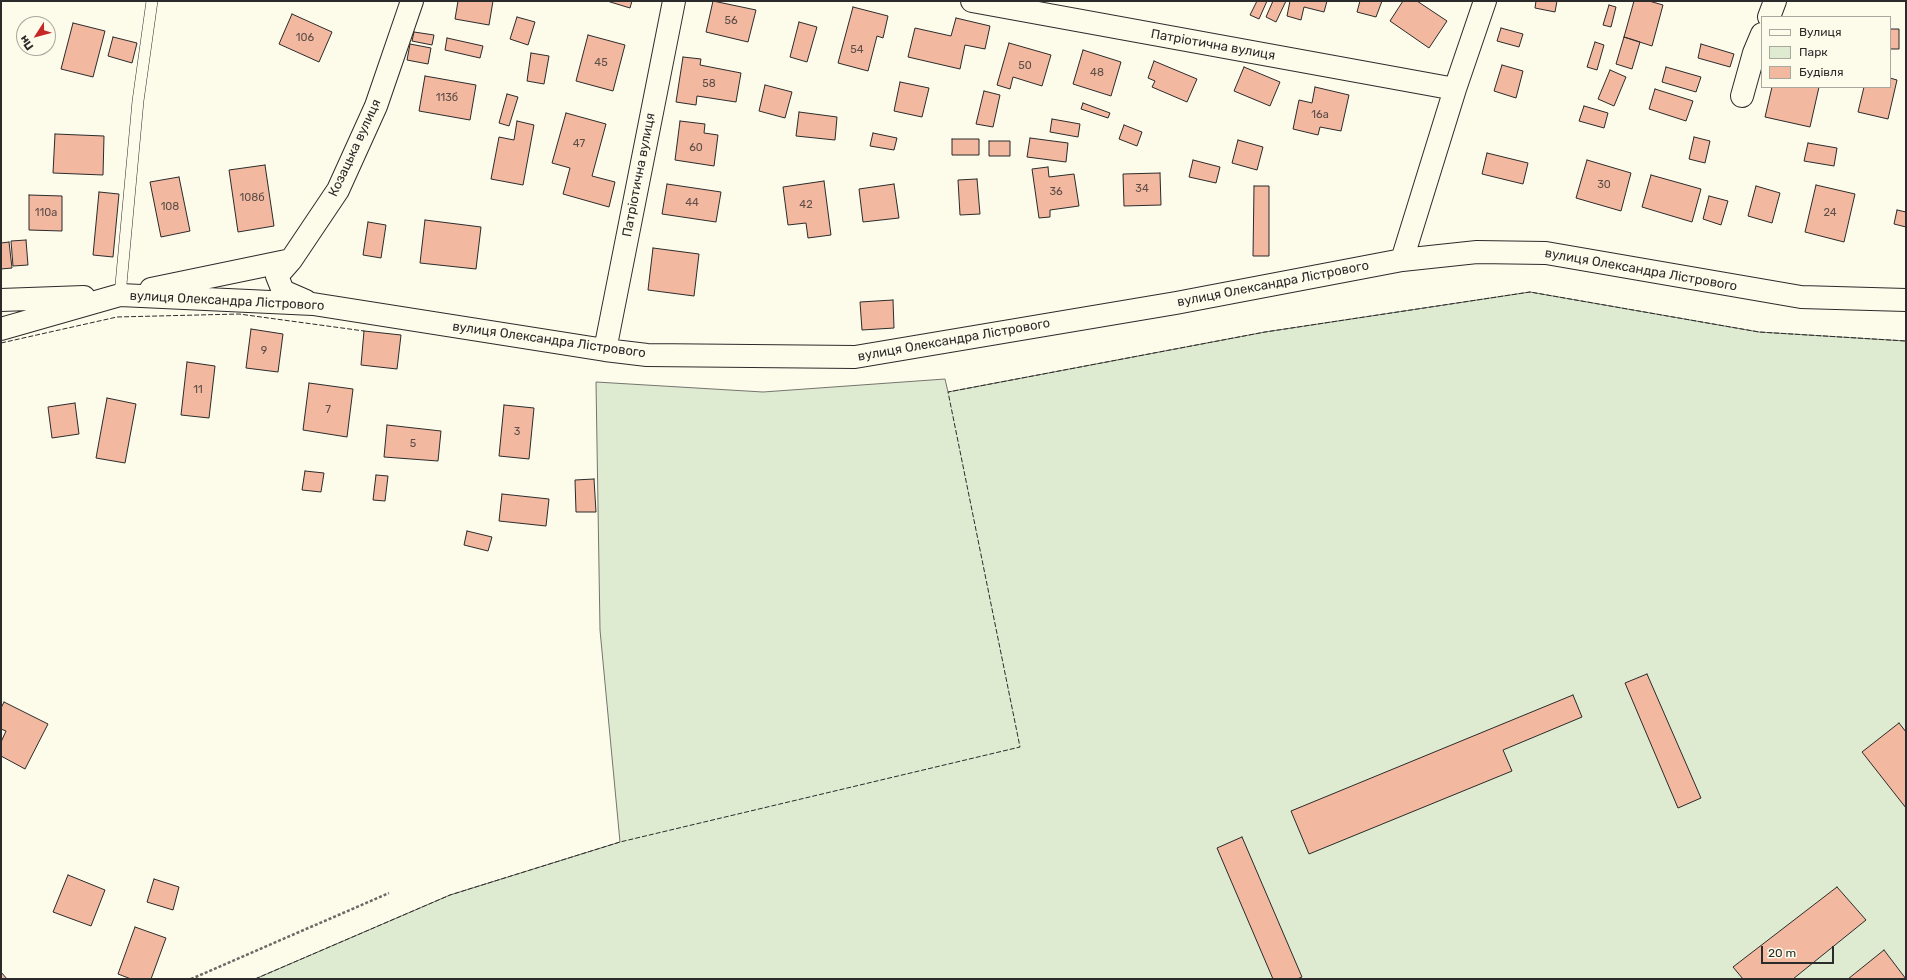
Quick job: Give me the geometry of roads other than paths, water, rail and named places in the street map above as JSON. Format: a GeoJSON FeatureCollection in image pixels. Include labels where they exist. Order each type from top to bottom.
{"type":"FeatureCollection","features":[{"type":"Feature","properties":{"kind":"street","name":"Козацька вулиця"},"geometry":{"type":"LineString","coordinates":[[313,304],[283,291],[277,276],[291,260],[338,190],[376,106],[412,1]]}},
{"type":"Feature","properties":{"kind":"street","name":"Патріотична вулиця"},"geometry":{"type":"LineString","coordinates":[[605,350],[674,1]]}},
{"type":"Feature","properties":{"kind":"street","name":"Патріотична вулиця"},"geometry":{"type":"LineString","coordinates":[[972,1],[1455,89]]}},
{"type":"Feature","properties":{"kind":"street"},"geometry":{"type":"LineString","coordinates":[[1402,260],[1455,89],[1485,1]]}},
{"type":"Feature","properties":{"kind":"street"},"geometry":{"type":"LineString","coordinates":[[1769,16],[1775,1]]}},
{"type":"Feature","properties":{"kind":"street"},"geometry":{"type":"LineString","coordinates":[[1742,96],[1754,53],[1761,36]]}},
{"type":"Feature","properties":{"kind":"street","name":"вулиця Олександра Лістрового"},"geometry":{"type":"LineString","coordinates":[[1,329],[120,295],[313,304],[605,350],[647,354],[855,358],[1184,301],[1402,260],[1477,252],[1546,253],[1801,297],[1906,300]]}},
{"type":"Feature","properties":{"kind":"street"},"geometry":{"type":"LineString","coordinates":[[1,300],[120,295],[291,260]]}},
{"type":"Feature","properties":{"kind":"lane"},"geometry":{"type":"LineString","coordinates":[[120,295],[138,101],[152,1]]}}]}
